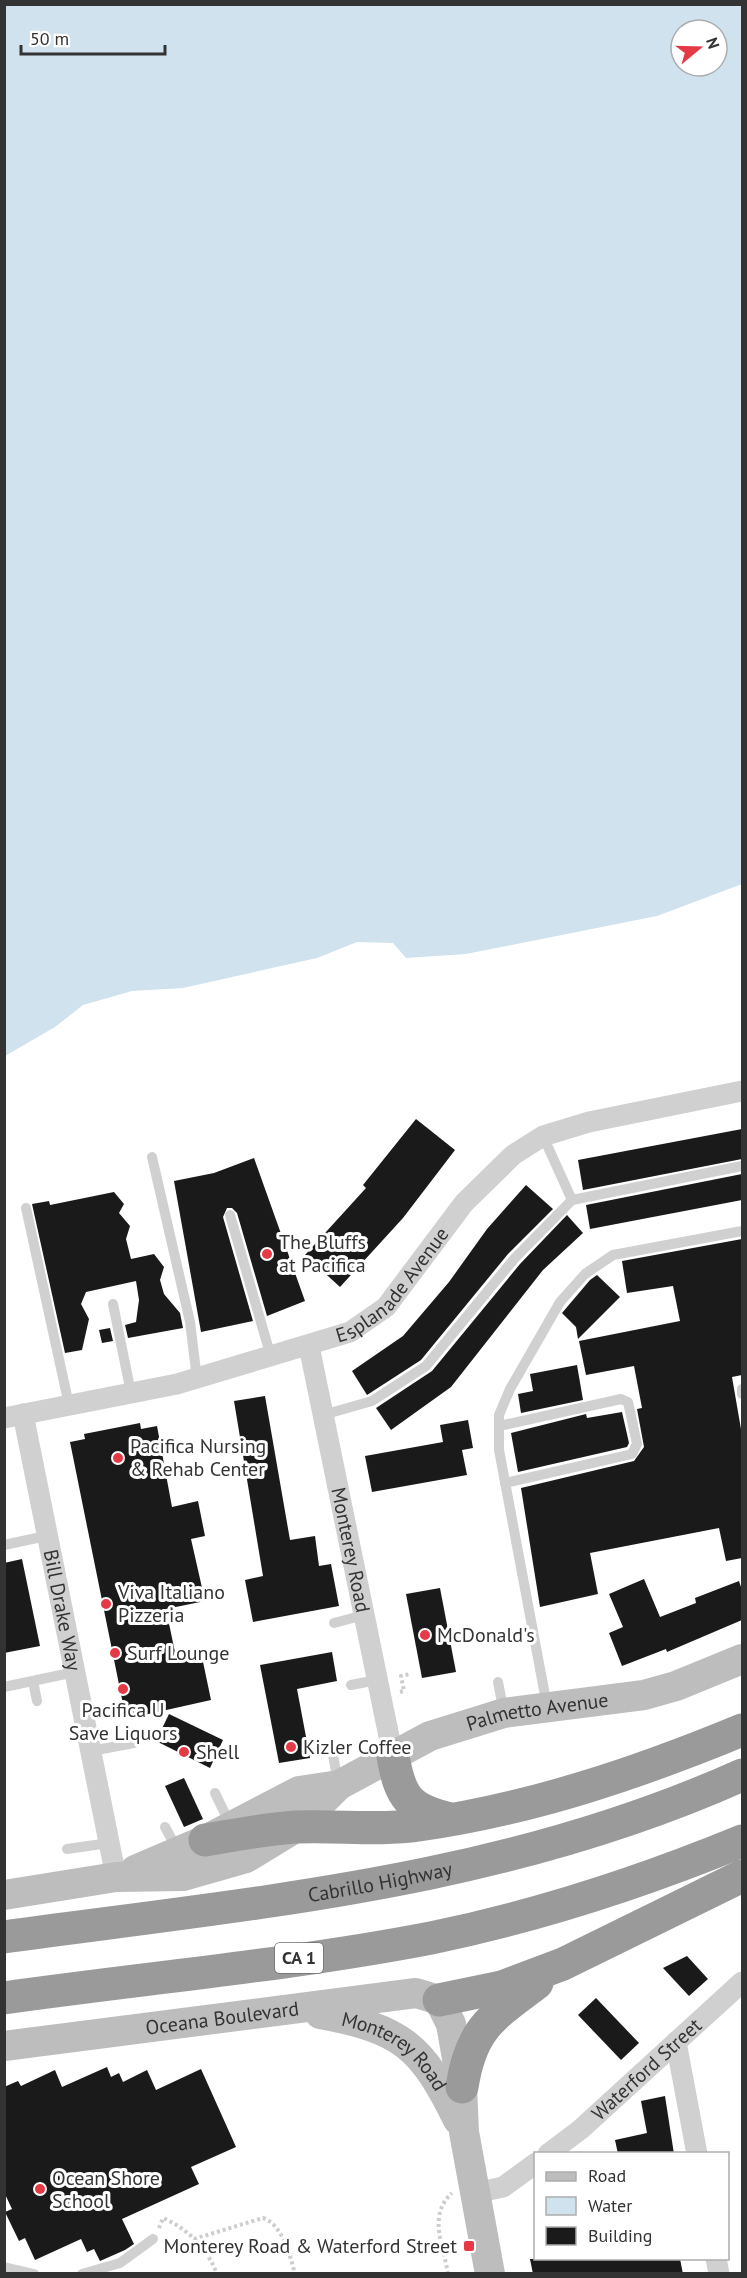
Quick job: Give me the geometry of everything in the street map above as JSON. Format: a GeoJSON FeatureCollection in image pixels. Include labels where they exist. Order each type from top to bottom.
{"type":"FeatureCollection","features":[{"type":"Feature","properties":{"kind":"highway"},"geometry":{"type":"LineString","coordinates":[[195,1836],[297,1827],[375,1828],[450,1819],[550,1798],[640,1769],[742,1730]]}},
{"type":"Feature","properties":{"kind":"highway"},"geometry":{"type":"LineString","coordinates":[[393,1756],[401,1790],[409,1802],[420,1810],[450,1819]]}},
{"type":"Feature","properties":{"kind":"highway","name":"Cabrillo Highway"},"geometry":{"type":"LineString","coordinates":[[4,1937],[323,1894],[447,1871],[527,1852],[606,1827],[742,1775]]}},
{"type":"Feature","properties":{"kind":"highway","name":"CA 1"},"geometry":{"type":"LineString","coordinates":[[4,1998],[338,1953],[451,1933],[551,1908],[630,1884],[742,1841]]}},
{"type":"Feature","properties":{"kind":"highway"},"geometry":{"type":"LineString","coordinates":[[439,2000],[502,1987],[562,1964],[742,1876]]}},
{"type":"Feature","properties":{"kind":"highway"},"geometry":{"type":"LineString","coordinates":[[462,2087],[465,2066],[475,2039],[492,2017],[562,1964]]}},
{"type":"Feature","properties":{"kind":"street","name":"Esplanade Avenue"},"geometry":{"type":"LineString","coordinates":[[14,1416],[196,1379],[350,1332],[386,1307],[464,1203],[513,1155],[543,1136],[590,1122],[742,1091]]}},
{"type":"Feature","properties":{"kind":"street","name":"Monterey Road"},"geometry":{"type":"LineString","coordinates":[[309,1346],[393,1756]]}},
{"type":"Feature","properties":{"kind":"street","name":"Bill Drake Way"},"geometry":{"type":"LineString","coordinates":[[14,1416],[46,1536],[116,1877]]}},
{"type":"Feature","properties":{"kind":"street","name":"Palmetto Avenue"},"geometry":{"type":"LineString","coordinates":[[4,1895],[116,1877],[183,1876],[246,1858],[297,1827],[339,1785],[430,1736],[504,1713],[644,1695],[676,1686],[742,1659]]}},
{"type":"Feature","properties":{"kind":"street","name":"Palmetto Avenue"},"geometry":{"type":"LineString","coordinates":[[116,1877],[195,1836],[299,1791],[339,1785]]}},
{"type":"Feature","properties":{"kind":"street","name":"Waterford Street"},"geometry":{"type":"LineString","coordinates":[[551,2152],[581,2129],[742,1982]]}},
{"type":"Feature","properties":{"kind":"street","name":"Oceana Boulevard"},"geometry":{"type":"LineString","coordinates":[[4,2046],[416,1993],[439,2000]]}},
{"type":"Feature","properties":{"kind":"street","name":"Monterey Road"},"geometry":{"type":"LineString","coordinates":[[439,2000],[451,2025],[462,2087],[464,2132],[490,2274]]}},
{"type":"Feature","properties":{"kind":"street","name":"Monterey Road"},"geometry":{"type":"LineString","coordinates":[[293,2010],[361,2022],[389,2033],[422,2057],[441,2085],[464,2132]]}},
{"type":"Feature","properties":{"kind":"street"},"geometry":{"type":"LineString","coordinates":[[676,2042],[697,2152]]}},
{"type":"Feature","properties":{"kind":"street"},"geometry":{"type":"LineString","coordinates":[[473,2185],[503,2187],[534,2164]]}},
{"type":"Feature","properties":{"kind":"lane"},"geometry":{"type":"LineString","coordinates":[[543,1136],[572,1200]]}},
{"type":"Feature","properties":{"kind":"lane"},"geometry":{"type":"LineString","coordinates":[[152,1157],[190,1322],[196,1379]]}},
{"type":"Feature","properties":{"kind":"lane"},"geometry":{"type":"LineString","coordinates":[[323,1415],[372,1401],[426,1366],[514,1259],[572,1200],[742,1166]]}},
{"type":"Feature","properties":{"kind":"lane"},"geometry":{"type":"LineString","coordinates":[[26,1208],[69,1405]]}},
{"type":"Feature","properties":{"kind":"lane"},"geometry":{"type":"LineString","coordinates":[[230,1215],[271,1357]]}},
{"type":"Feature","properties":{"kind":"lane"},"geometry":{"type":"LineString","coordinates":[[547,1707],[505,1483],[500,1450],[499,1415],[510,1389],[560,1302],[585,1274],[613,1255],[742,1231]]}},
{"type":"Feature","properties":{"kind":"lane"},"geometry":{"type":"LineString","coordinates":[[113,1304],[132,1393]]}},
{"type":"Feature","properties":{"kind":"lane"},"geometry":{"type":"LineString","coordinates":[[742,1389],[742,1394]]}},
{"type":"Feature","properties":{"kind":"lane"},"geometry":{"type":"LineString","coordinates":[[499,1426],[621,1399],[628,1402],[637,1444],[633,1454],[505,1483]]}},
{"type":"Feature","properties":{"kind":"lane"},"geometry":{"type":"LineString","coordinates":[[4,1545],[46,1536]]}},
{"type":"Feature","properties":{"kind":"lane"},"geometry":{"type":"LineString","coordinates":[[334,1623],[364,1615]]}},
{"type":"Feature","properties":{"kind":"lane"},"geometry":{"type":"LineString","coordinates":[[4,1687],[75,1672]]}},
{"type":"Feature","properties":{"kind":"lane"},"geometry":{"type":"LineString","coordinates":[[351,1685],[377,1680]]}},
{"type":"Feature","properties":{"kind":"lane"},"geometry":{"type":"LineString","coordinates":[[33,1681],[37,1701]]}},
{"type":"Feature","properties":{"kind":"lane"},"geometry":{"type":"LineString","coordinates":[[498,1682],[504,1713]]}},
{"type":"Feature","properties":{"kind":"lane"},"geometry":{"type":"LineString","coordinates":[[91,1751],[134,1743]]}},
{"type":"Feature","properties":{"kind":"lane"},"geometry":{"type":"LineString","coordinates":[[332,1750],[339,1785]]}},
{"type":"Feature","properties":{"kind":"lane"},"geometry":{"type":"LineString","coordinates":[[195,1836],[214,1793]]}},
{"type":"Feature","properties":{"kind":"lane"},"geometry":{"type":"LineString","coordinates":[[68,1850],[110,1843]]}},
{"type":"Feature","properties":{"kind":"lane"},"geometry":{"type":"LineString","coordinates":[[82,2274],[120,2263],[153,2239]]}},
{"type":"Feature","properties":{"kind":"lane"},"geometry":{"type":"LineString","coordinates":[[4,2267],[34,2274]]}},
{"type":"Feature","properties":{"kind":"path"},"geometry":{"type":"LineString","coordinates":[[448,2274],[437,2227],[438,2215],[447,2198],[473,2185]]}},
{"type":"Feature","properties":{"kind":"path"},"geometry":{"type":"LineString","coordinates":[[163,2218],[184,2228],[208,2255],[217,2274]]}},
{"type":"Feature","properties":{"kind":"path"},"geometry":{"type":"LineString","coordinates":[[194,2239],[262,2218],[270,2220],[282,2237],[295,2274]]}},
{"type":"Feature","properties":{"kind":"water"},"geometry":{"type":"Polygon","coordinates":[[[5,4],[742,5],[742,884],[657,916],[466,954],[406,958],[393,943],[357,942],[317,958],[183,988],[132,991],[83,1005],[55,1027],[5,1056],[5,4]]]}},
{"type":"Feature","properties":{"kind":"building"},"geometry":{"type":"Polygon","coordinates":[[[416,1119],[455,1150],[403,1218],[340,1287],[305,1255],[366,1188],[363,1185],[416,1119]]]}},
{"type":"Feature","properties":{"kind":"building"},"geometry":{"type":"Polygon","coordinates":[[[742,1129],[742,1159],[583,1190],[578,1160],[742,1129]]]}},
{"type":"Feature","properties":{"kind":"building","name":"The Bluffs at Pacifica"},"geometry":{"type":"Polygon","coordinates":[[[254,1158],[305,1301],[267,1316],[237,1213],[232,1208],[227,1208],[223,1217],[253,1321],[201,1332],[174,1181],[214,1173],[254,1158]]]}},
{"type":"Feature","properties":{"kind":"building"},"geometry":{"type":"Polygon","coordinates":[[[742,1174],[742,1200],[590,1229],[586,1205],[742,1174]]]}},
{"type":"Feature","properties":{"kind":"building"},"geometry":{"type":"Polygon","coordinates":[[[526,1185],[553,1209],[508,1254],[421,1360],[367,1395],[352,1371],[403,1336],[449,1282],[487,1229],[526,1185]]]}},
{"type":"Feature","properties":{"kind":"building"},"geometry":{"type":"Polygon","coordinates":[[[114,1192],[124,1204],[119,1213],[130,1226],[126,1239],[131,1259],[154,1254],[164,1267],[160,1280],[164,1294],[180,1313],[183,1328],[128,1338],[125,1325],[136,1322],[139,1300],[136,1281],[86,1292],[81,1304],[89,1319],[82,1350],[65,1353],[32,1204],[49,1201],[50,1205],[114,1192]]]}},
{"type":"Feature","properties":{"kind":"building"},"geometry":{"type":"Polygon","coordinates":[[[567,1215],[583,1233],[543,1270],[451,1387],[391,1430],[376,1408],[432,1371],[520,1264],[567,1215]]]}},
{"type":"Feature","properties":{"kind":"building"},"geometry":{"type":"Polygon","coordinates":[[[742,1239],[742,1375],[732,1377],[742,1435],[742,1558],[726,1561],[719,1528],[590,1553],[598,1594],[540,1607],[521,1488],[634,1461],[644,1447],[637,1409],[642,1408],[634,1366],[586,1375],[579,1341],[680,1321],[673,1286],[627,1293],[622,1261],[742,1239]]]}},
{"type":"Feature","properties":{"kind":"building"},"geometry":{"type":"Polygon","coordinates":[[[597,1275],[620,1297],[578,1339],[576,1327],[562,1313],[597,1275]]]}},
{"type":"Feature","properties":{"kind":"building"},"geometry":{"type":"Polygon","coordinates":[[[110,1328],[113,1341],[102,1343],[99,1330],[110,1328]]]}},
{"type":"Feature","properties":{"kind":"building"},"geometry":{"type":"Polygon","coordinates":[[[577,1365],[583,1400],[521,1413],[518,1394],[533,1391],[530,1374],[577,1365]]]}},
{"type":"Feature","properties":{"kind":"building"},"geometry":{"type":"Polygon","coordinates":[[[265,1396],[290,1540],[315,1536],[319,1566],[331,1564],[339,1606],[253,1622],[245,1580],[263,1576],[234,1401],[265,1396]]]}},
{"type":"Feature","properties":{"kind":"building"},"geometry":{"type":"Polygon","coordinates":[[[622,1412],[629,1443],[627,1447],[518,1472],[511,1433],[586,1414],[587,1418],[622,1412]]]}},
{"type":"Feature","properties":{"kind":"building"},"geometry":{"type":"Polygon","coordinates":[[[468,1420],[473,1448],[462,1450],[467,1475],[372,1492],[365,1456],[443,1442],[440,1425],[468,1420]]]}},
{"type":"Feature","properties":{"kind":"building"},"geometry":{"type":"Polygon","coordinates":[[[140,1423],[141,1429],[157,1426],[172,1507],[198,1501],[205,1536],[191,1539],[205,1601],[166,1609],[177,1662],[202,1657],[211,1700],[126,1719],[70,1442],[85,1439],[84,1434],[140,1423]]]}},
{"type":"Feature","properties":{"kind":"building"},"geometry":{"type":"Polygon","coordinates":[[[22,1559],[40,1646],[4,1653],[4,1563],[22,1559]]]}},
{"type":"Feature","properties":{"kind":"building"},"geometry":{"type":"Polygon","coordinates":[[[644,1579],[660,1617],[696,1603],[695,1598],[739,1581],[742,1590],[742,1620],[667,1652],[666,1649],[622,1666],[609,1633],[623,1627],[609,1594],[644,1579]]]}},
{"type":"Feature","properties":{"kind":"building"},"geometry":{"type":"Polygon","coordinates":[[[440,1588],[456,1672],[422,1678],[406,1594],[440,1588]]]}},
{"type":"Feature","properties":{"kind":"building"},"geometry":{"type":"Polygon","coordinates":[[[332,1652],[337,1681],[297,1689],[310,1758],[279,1763],[260,1665],[332,1652]]]}},
{"type":"Feature","properties":{"kind":"building"},"geometry":{"type":"Polygon","coordinates":[[[169,1714],[223,1740],[210,1768],[156,1741],[169,1714]]]}},
{"type":"Feature","properties":{"kind":"building"},"geometry":{"type":"Polygon","coordinates":[[[184,1778],[203,1819],[184,1827],[165,1786],[184,1778]]]}},
{"type":"Feature","properties":{"kind":"building"},"geometry":{"type":"Polygon","coordinates":[[[687,1956],[708,1979],[689,1996],[663,1968],[687,1956]]]}},
{"type":"Feature","properties":{"kind":"building"},"geometry":{"type":"Polygon","coordinates":[[[596,1998],[639,2043],[621,2060],[578,2015],[596,1998]]]}},
{"type":"Feature","properties":{"kind":"building"},"geometry":{"type":"Polygon","coordinates":[[[107,2067],[111,2077],[119,2073],[123,2082],[147,2070],[156,2090],[201,2069],[236,2147],[191,2167],[199,2184],[122,2219],[134,2244],[125,2250],[100,2261],[94,2249],[87,2252],[81,2239],[35,2260],[25,2238],[19,2241],[5,2212],[12,2209],[4,2192],[4,2087],[18,2081],[21,2086],[55,2070],[62,2087],[107,2067]]]}},
{"type":"Feature","properties":{"kind":"building"},"geometry":{"type":"Polygon","coordinates":[[[665,2096],[674,2152],[618,2152],[615,2140],[647,2133],[641,2101],[665,2096]]]}},
{"type":"Feature","properties":{"kind":"building"},"geometry":{"type":"Polygon","coordinates":[[[530,2259],[680,2260],[683,2274],[533,2274],[530,2259]]]}},
{"type":"Feature","properties":{"kind":"place","name":"The Bluffs at Pacifica"},"geometry":{"type":"Point","coordinates":[267,1254]}},
{"type":"Feature","properties":{"kind":"place","name":"Pacifica Nursing & Rehab Center"},"geometry":{"type":"Point","coordinates":[118,1458]}},
{"type":"Feature","properties":{"kind":"place","name":"Viva Italiano Pizzeria"},"geometry":{"type":"Point","coordinates":[106,1604]}},
{"type":"Feature","properties":{"kind":"place","name":"McDonald's"},"geometry":{"type":"Point","coordinates":[425,1635]}},
{"type":"Feature","properties":{"kind":"place","name":"Surf Lounge"},"geometry":{"type":"Point","coordinates":[115,1653]}},
{"type":"Feature","properties":{"kind":"place","name":"Pacifica U Save Liquors"},"geometry":{"type":"Point","coordinates":[123,1689]}},
{"type":"Feature","properties":{"kind":"place","name":"Kizler Coffee"},"geometry":{"type":"Point","coordinates":[291,1747]}},
{"type":"Feature","properties":{"kind":"place","name":"Shell"},"geometry":{"type":"Point","coordinates":[184,1752]}},
{"type":"Feature","properties":{"kind":"place","name":"Ocean Shore School"},"geometry":{"type":"Point","coordinates":[40,2189]}},
{"type":"Feature","properties":{"kind":"place","name":"Monterey Road & Waterford Street"},"geometry":{"type":"Point","coordinates":[469,2246]}}]}
